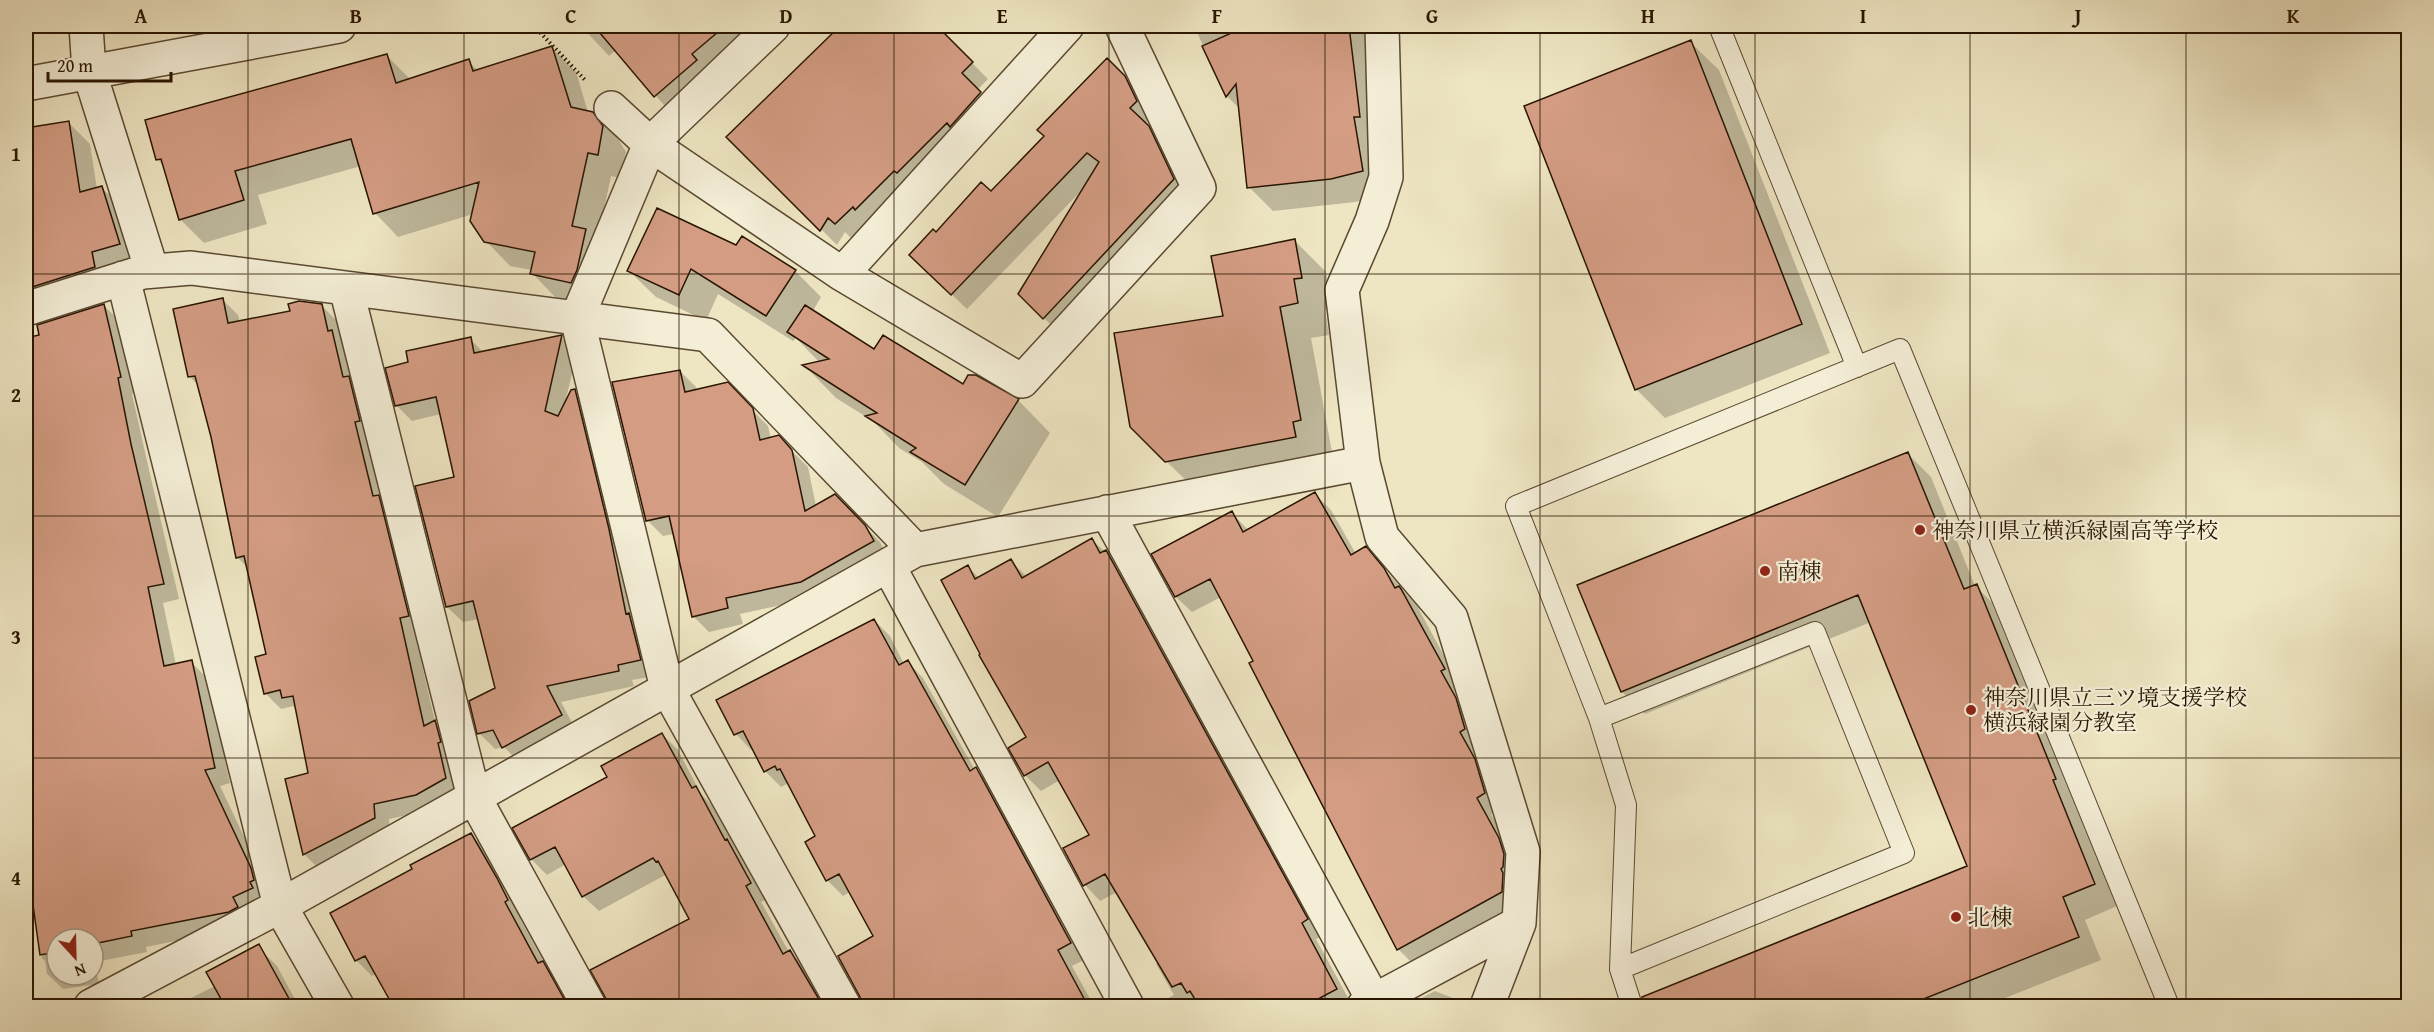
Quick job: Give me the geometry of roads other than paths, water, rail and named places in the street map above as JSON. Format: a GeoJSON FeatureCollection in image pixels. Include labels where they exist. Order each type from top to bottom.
{"type":"FeatureCollection","features":[{"type":"Feature","properties":{"kind":"street"},"geometry":{"type":"LineString","coordinates":[[86,26],[90,71],[280,906],[337,1006]]}},
{"type":"Feature","properties":{"kind":"street"},"geometry":{"type":"LineString","coordinates":[[26,84],[339,26]]}},
{"type":"Feature","properties":{"kind":"street"},"geometry":{"type":"LineString","coordinates":[[773,26],[650,144],[577,318],[667,688],[844,1006]]}},
{"type":"Feature","properties":{"kind":"street"},"geometry":{"type":"LineString","coordinates":[[842,274],[1067,26]]}},
{"type":"Feature","properties":{"kind":"street"},"geometry":{"type":"LineString","coordinates":[[610,108],[650,144],[842,274],[1022,381],[1199,188],[1122,26]]}},
{"type":"Feature","properties":{"kind":"street"},"geometry":{"type":"LineString","coordinates":[[1382,26],[1386,177],[1372,221],[1342,290],[1363,463],[1382,537],[1451,618],[1523,852],[1519,923],[1488,1006]]}},
{"type":"Feature","properties":{"kind":"street"},"geometry":{"type":"LineString","coordinates":[[26,309],[138,274],[191,268],[708,335],[901,558],[1127,1006]]}},
{"type":"Feature","properties":{"kind":"street"},"geometry":{"type":"LineString","coordinates":[[346,288],[474,797],[589,1006]]}},
{"type":"Feature","properties":{"kind":"street"},"geometry":{"type":"LineString","coordinates":[[91,1006],[280,906],[901,558],[1107,512],[1363,463]]}},
{"type":"Feature","properties":{"kind":"street"},"geometry":{"type":"LineString","coordinates":[[1107,512],[1369,1004],[1519,923]]}},
{"type":"Feature","properties":{"kind":"lane"},"geometry":{"type":"LineString","coordinates":[[1719,26],[1857,367]]}},
{"type":"Feature","properties":{"kind":"lane"},"geometry":{"type":"LineString","coordinates":[[1632,1006],[1620,969],[1626,805],[1599,718],[1516,506],[1900,349],[2169,1006]]}},
{"type":"Feature","properties":{"kind":"lane"},"geometry":{"type":"LineString","coordinates":[[1599,718],[1815,632],[1904,853],[1620,969]]}},
{"type":"Feature","properties":{"kind":"place","name":"神奈川県立横浜緑園高等学校"},"geometry":{"type":"Point","coordinates":[1920,530]}},
{"type":"Feature","properties":{"kind":"place","name":"南棟"},"geometry":{"type":"Point","coordinates":[1765,571]}},
{"type":"Feature","properties":{"kind":"place","name":"神奈川県立三ツ境支援学校 横浜緑園分教室"},"geometry":{"type":"Point","coordinates":[1971,710]}},
{"type":"Feature","properties":{"kind":"place","name":"北棟"},"geometry":{"type":"Point","coordinates":[1956,917]}}]}
